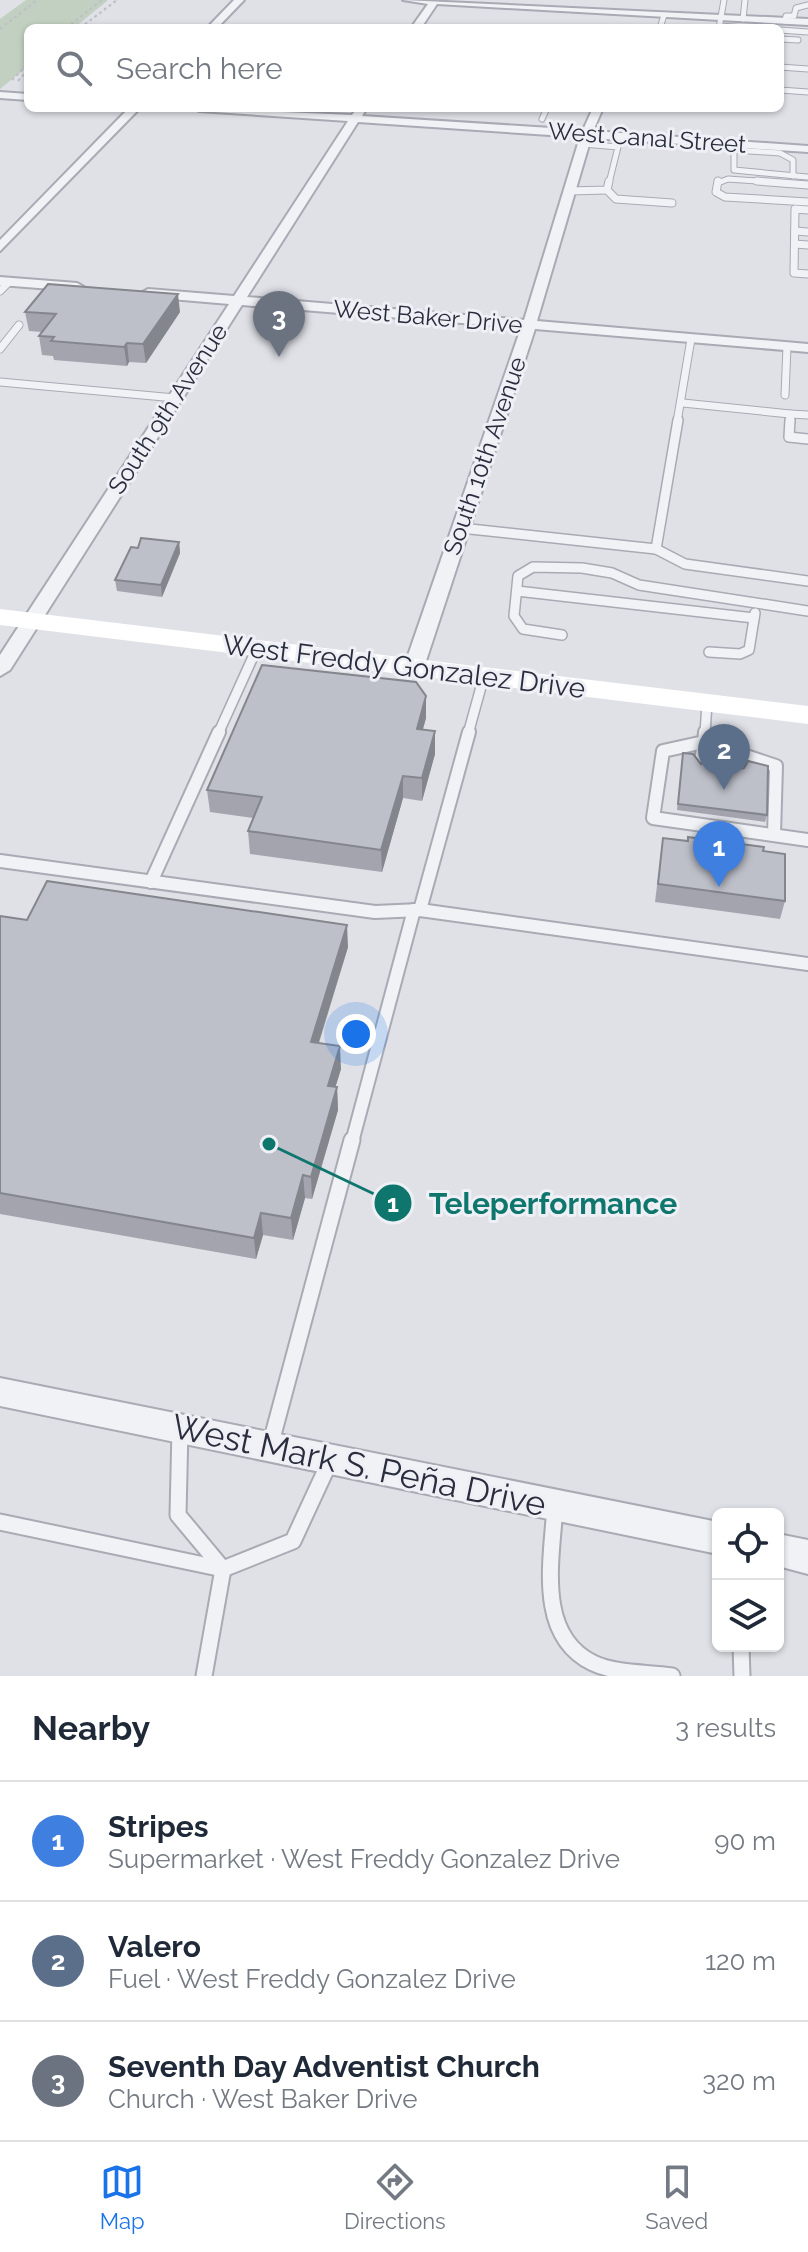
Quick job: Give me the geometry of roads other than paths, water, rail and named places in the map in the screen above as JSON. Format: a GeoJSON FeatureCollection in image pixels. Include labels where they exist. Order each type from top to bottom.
{"type":"FeatureCollection","features":[{"type":"Feature","properties":{"kind":"main road","name":"West Freddy Gonzalez Drive"},"geometry":{"type":"LineString","coordinates":[[0,617],[808,715]]}},
{"type":"Feature","properties":{"kind":"street"},"geometry":{"type":"LineString","coordinates":[[216,24],[239,0]]}},
{"type":"Feature","properties":{"kind":"street"},"geometry":{"type":"LineString","coordinates":[[408,0],[526,3],[626,16],[664,15],[720,24],[744,23]]}},
{"type":"Feature","properties":{"kind":"street"},"geometry":{"type":"LineString","coordinates":[[626,16],[630,0]]}},
{"type":"Feature","properties":{"kind":"street"},"geometry":{"type":"LineString","coordinates":[[419,24],[434,1]]}},
{"type":"Feature","properties":{"kind":"street"},"geometry":{"type":"LineString","coordinates":[[784,25],[808,22]]}},
{"type":"Feature","properties":{"kind":"street"},"geometry":{"type":"LineString","coordinates":[[0,95],[24,97]]}},
{"type":"Feature","properties":{"kind":"street"},"geometry":{"type":"LineString","coordinates":[[0,247],[131,112]]}},
{"type":"Feature","properties":{"kind":"street","name":"West Canal Street"},"geometry":{"type":"LineString","coordinates":[[327,112],[585,139],[808,149]]}},
{"type":"Feature","properties":{"kind":"street","name":"South 10th Avenue"},"geometry":{"type":"LineString","coordinates":[[414,667],[529,326],[585,139],[596,112]]}},
{"type":"Feature","properties":{"kind":"street","name":"South 9th Avenue"},"geometry":{"type":"LineString","coordinates":[[0,670],[359,113]]}},
{"type":"Feature","properties":{"kind":"street"},"geometry":{"type":"LineString","coordinates":[[3,285],[92,288]]}},
{"type":"Feature","properties":{"kind":"street","name":"West Baker Drive"},"geometry":{"type":"LineString","coordinates":[[136,296],[162,294],[239,299],[808,348]]}},
{"type":"Feature","properties":{"kind":"street","name":"West Mark S. Peña Drive"},"geometry":{"type":"LineString","coordinates":[[0,1392],[712,1537]]}},
{"type":"Feature","properties":{"kind":"street"},"geometry":{"type":"LineString","coordinates":[[784,1551],[808,1557]]}},
{"type":"Feature","properties":{"kind":"lane"},"geometry":{"type":"LineString","coordinates":[[720,24],[724,0]]}},
{"type":"Feature","properties":{"kind":"lane"},"geometry":{"type":"LineString","coordinates":[[744,23],[745,0]]}},
{"type":"Feature","properties":{"kind":"lane"},"geometry":{"type":"LineString","coordinates":[[782,24],[786,16],[794,16],[796,8],[808,5]]}},
{"type":"Feature","properties":{"kind":"lane"},"geometry":{"type":"LineString","coordinates":[[661,24],[664,15]]}},
{"type":"Feature","properties":{"kind":"lane"},"geometry":{"type":"LineString","coordinates":[[784,26],[808,32]]}},
{"type":"Feature","properties":{"kind":"lane"},"geometry":{"type":"LineString","coordinates":[[784,39],[798,40]]}},
{"type":"Feature","properties":{"kind":"lane"},"geometry":{"type":"LineString","coordinates":[[784,67],[808,69]]}},
{"type":"Feature","properties":{"kind":"lane"},"geometry":{"type":"LineString","coordinates":[[784,90],[808,92]]}},
{"type":"Feature","properties":{"kind":"lane"},"geometry":{"type":"LineString","coordinates":[[542,119],[545,112]]}},
{"type":"Feature","properties":{"kind":"lane"},"geometry":{"type":"LineString","coordinates":[[585,139],[618,147],[607,190]]}},
{"type":"Feature","properties":{"kind":"lane"},"geometry":{"type":"LineString","coordinates":[[734,147],[734,170],[808,178]]}},
{"type":"Feature","properties":{"kind":"lane"},"geometry":{"type":"LineString","coordinates":[[780,150],[793,163],[808,164]]}},
{"type":"Feature","properties":{"kind":"lane"},"geometry":{"type":"LineString","coordinates":[[793,163],[793,176]]}},
{"type":"Feature","properties":{"kind":"lane"},"geometry":{"type":"LineString","coordinates":[[808,185],[728,179],[718,181],[716,192],[725,197],[808,202]]}},
{"type":"Feature","properties":{"kind":"lane"},"geometry":{"type":"LineString","coordinates":[[569,191],[607,190],[616,199],[672,203]]}},
{"type":"Feature","properties":{"kind":"lane"},"geometry":{"type":"LineString","coordinates":[[808,210],[795,209],[794,273],[808,274]]}},
{"type":"Feature","properties":{"kind":"lane"},"geometry":{"type":"LineString","coordinates":[[795,231],[808,232]]}},
{"type":"Feature","properties":{"kind":"lane"},"geometry":{"type":"LineString","coordinates":[[795,244],[808,245]]}},
{"type":"Feature","properties":{"kind":"lane"},"geometry":{"type":"LineString","coordinates":[[50,285],[44,294],[76,296]]}},
{"type":"Feature","properties":{"kind":"lane"},"geometry":{"type":"LineString","coordinates":[[0,349],[19,325]]}},
{"type":"Feature","properties":{"kind":"lane"},"geometry":{"type":"LineString","coordinates":[[656,549],[683,403],[691,339]]}},
{"type":"Feature","properties":{"kind":"lane"},"geometry":{"type":"LineString","coordinates":[[785,395],[787,347]]}},
{"type":"Feature","properties":{"kind":"lane"},"geometry":{"type":"LineString","coordinates":[[0,382],[175,398]]}},
{"type":"Feature","properties":{"kind":"lane"},"geometry":{"type":"LineString","coordinates":[[683,403],[808,415]]}},
{"type":"Feature","properties":{"kind":"lane"},"geometry":{"type":"LineString","coordinates":[[790,414],[789,437],[808,439]]}},
{"type":"Feature","properties":{"kind":"lane"},"geometry":{"type":"LineString","coordinates":[[461,528],[656,549],[685,564],[808,581]]}},
{"type":"Feature","properties":{"kind":"lane"},"geometry":{"type":"LineString","coordinates":[[562,635],[523,629],[514,616],[518,576],[533,567],[568,567],[612,573],[639,585],[808,611]]}},
{"type":"Feature","properties":{"kind":"lane"},"geometry":{"type":"LineString","coordinates":[[517,591],[754,618]]}},
{"type":"Feature","properties":{"kind":"lane"},"geometry":{"type":"LineString","coordinates":[[709,652],[740,654],[749,650],[755,604]]}},
{"type":"Feature","properties":{"kind":"lane"},"geometry":{"type":"LineString","coordinates":[[151,882],[257,648]]}},
{"type":"Feature","properties":{"kind":"lane"},"geometry":{"type":"LineString","coordinates":[[269,1447],[484,676]]}},
{"type":"Feature","properties":{"kind":"lane"},"geometry":{"type":"LineString","coordinates":[[701,761],[707,702]]}},
{"type":"Feature","properties":{"kind":"lane"},"geometry":{"type":"LineString","coordinates":[[704,742],[738,766]]}},
{"type":"Feature","properties":{"kind":"lane"},"geometry":{"type":"LineString","coordinates":[[774,835],[776,766],[704,742],[663,751],[653,818],[696,818],[736,824],[774,835],[808,840]]}},
{"type":"Feature","properties":{"kind":"lane"},"geometry":{"type":"LineString","coordinates":[[0,861],[375,912],[417,910],[808,964]]}},
{"type":"Feature","properties":{"kind":"lane"},"geometry":{"type":"LineString","coordinates":[[180,1428],[178,1515],[223,1569],[204,1676]]}},
{"type":"Feature","properties":{"kind":"lane"},"geometry":{"type":"LineString","coordinates":[[0,1522],[223,1569],[293,1541],[331,1459]]}},
{"type":"Feature","properties":{"kind":"lane"},"geometry":{"type":"LineString","coordinates":[[555,1505],[552,1615],[564,1641],[593,1662],[672,1676]]}},
{"type":"Feature","properties":{"kind":"lane"},"geometry":{"type":"LineString","coordinates":[[741,1652],[742,1676]]}},
{"type":"Feature","properties":{"kind":"place","name":"Seventh Day Adventist Church"},"geometry":{"type":"Point","coordinates":[279,357]}},
{"type":"Feature","properties":{"kind":"place","name":"Valero"},"geometry":{"type":"Point","coordinates":[724,790]}},
{"type":"Feature","properties":{"kind":"place","name":"Stripes"},"geometry":{"type":"Point","coordinates":[719,887]}},
{"type":"Feature","properties":{"kind":"place","name":"Teleperformance"},"geometry":{"type":"Point","coordinates":[269,1144]}}]}
